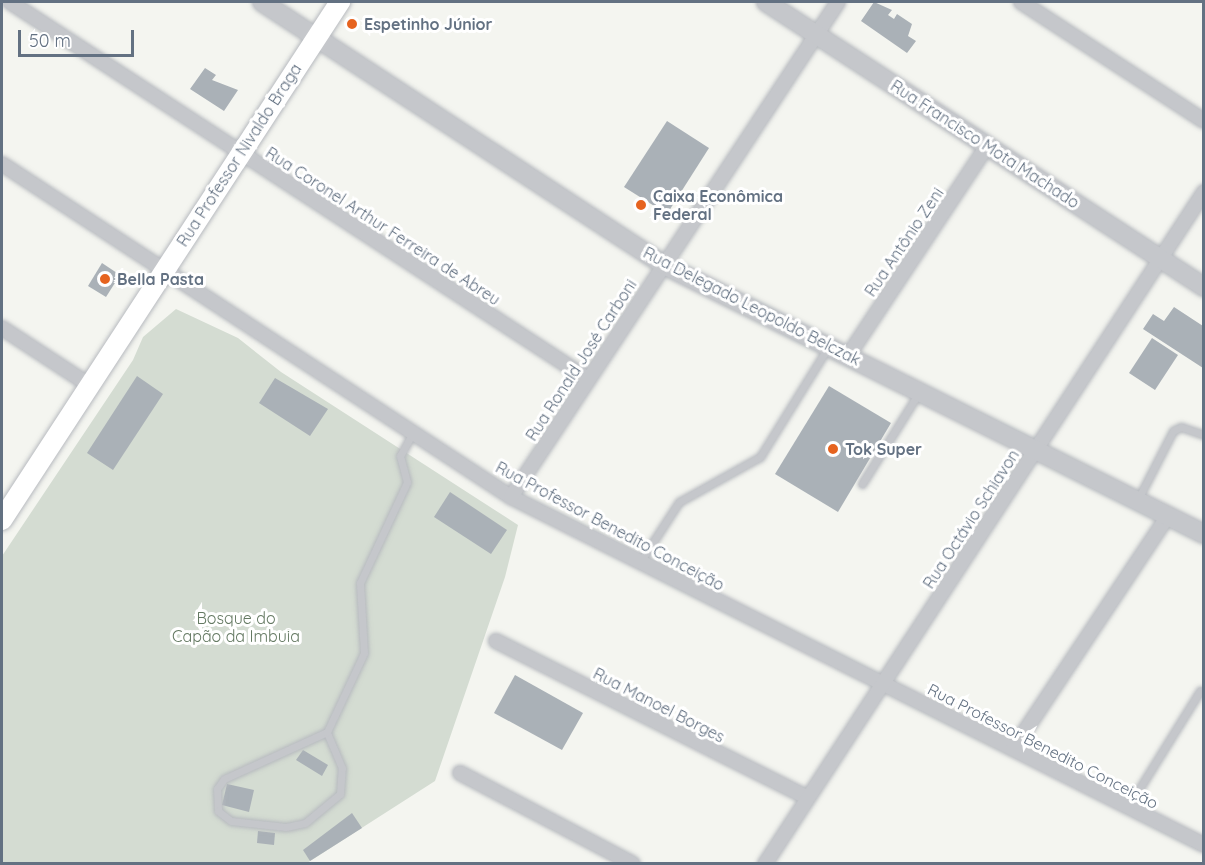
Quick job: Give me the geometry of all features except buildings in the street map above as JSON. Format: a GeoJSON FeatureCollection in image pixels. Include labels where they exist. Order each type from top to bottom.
{"type":"FeatureCollection","features":[{"type":"Feature","properties":{"kind":"main road","name":"Rua Professor Nivaldo Braga"},"geometry":{"type":"LineString","coordinates":[[2,520],[7,498],[89,385],[340,2]]}},
{"type":"Feature","properties":{"kind":"street","name":"Rua Coronel Arthur Ferreira de Abreu"},"geometry":{"type":"LineString","coordinates":[[10,2],[588,379]]}},
{"type":"Feature","properties":{"kind":"street","name":"Rua Delegado Leopoldo Belczak"},"geometry":{"type":"LineString","coordinates":[[262,2],[664,265],[1203,534]]}},
{"type":"Feature","properties":{"kind":"street","name":"Rua Francisco Mota Machado"},"geometry":{"type":"LineString","coordinates":[[766,2],[1203,287]]}},
{"type":"Feature","properties":{"kind":"street","name":"Rua Ronald José Carboni"},"geometry":{"type":"LineString","coordinates":[[511,497],[838,2]]}},
{"type":"Feature","properties":{"kind":"street"},"geometry":{"type":"LineString","coordinates":[[1021,2],[1203,121]]}},
{"type":"Feature","properties":{"kind":"street","name":"Rua Antônio Zeni"},"geometry":{"type":"LineString","coordinates":[[848,356],[987,146]]}},
{"type":"Feature","properties":{"kind":"street","name":"Rua Professor Benedito Conceição"},"geometry":{"type":"LineString","coordinates":[[2,164],[511,497],[1203,845]]}},
{"type":"Feature","properties":{"kind":"street","name":"Rua Octávio Schiavon"},"geometry":{"type":"LineString","coordinates":[[765,864],[1203,192]]}},
{"type":"Feature","properties":{"kind":"street"},"geometry":{"type":"LineString","coordinates":[[2,328],[89,385]]}},
{"type":"Feature","properties":{"kind":"street"},"geometry":{"type":"LineString","coordinates":[[1013,749],[1168,516]]}},
{"type":"Feature","properties":{"kind":"street","name":"Rua Manoel Borges"},"geometry":{"type":"LineString","coordinates":[[496,641],[808,798]]}},
{"type":"Feature","properties":{"kind":"street"},"geometry":{"type":"LineString","coordinates":[[460,772],[633,864]]}},
{"type":"Feature","properties":{"kind":"lane"},"geometry":{"type":"LineString","coordinates":[[640,562],[679,501],[760,457],[829,347]]}},
{"type":"Feature","properties":{"kind":"lane"},"geometry":{"type":"LineString","coordinates":[[862,484],[919,392]]}},
{"type":"Feature","properties":{"kind":"lane"},"geometry":{"type":"LineString","coordinates":[[1137,501],[1173,431],[1181,428],[1203,435]]}},
{"type":"Feature","properties":{"kind":"lane"},"geometry":{"type":"LineString","coordinates":[[327,732],[344,779],[330,806],[305,823],[286,827],[231,820],[218,811],[217,789],[224,779],[327,732],[364,652],[360,583],[407,482],[400,456],[413,433]]}},
{"type":"Feature","properties":{"kind":"lane"},"geometry":{"type":"LineString","coordinates":[[1128,807],[1200,691]]}},
{"type":"Feature","properties":{"kind":"green space","name":"Bosque do Capão da Imbuia"},"geometry":{"type":"Polygon","coordinates":[[[176,309],[238,338],[281,372],[518,525],[505,577],[435,781],[307,863],[2,864],[2,556],[133,360],[143,337],[176,309]]]}},
{"type":"Feature","properties":{"kind":"place","name":"Espetinho Júnior"},"geometry":{"type":"Point","coordinates":[352,24]}},
{"type":"Feature","properties":{"kind":"place","name":"Caixa Econômica Federal"},"geometry":{"type":"Point","coordinates":[641,205]}},
{"type":"Feature","properties":{"kind":"place","name":"Bella Pasta"},"geometry":{"type":"Point","coordinates":[105,279]}},
{"type":"Feature","properties":{"kind":"place","name":"Tok Super"},"geometry":{"type":"Point","coordinates":[833,449]}}]}
